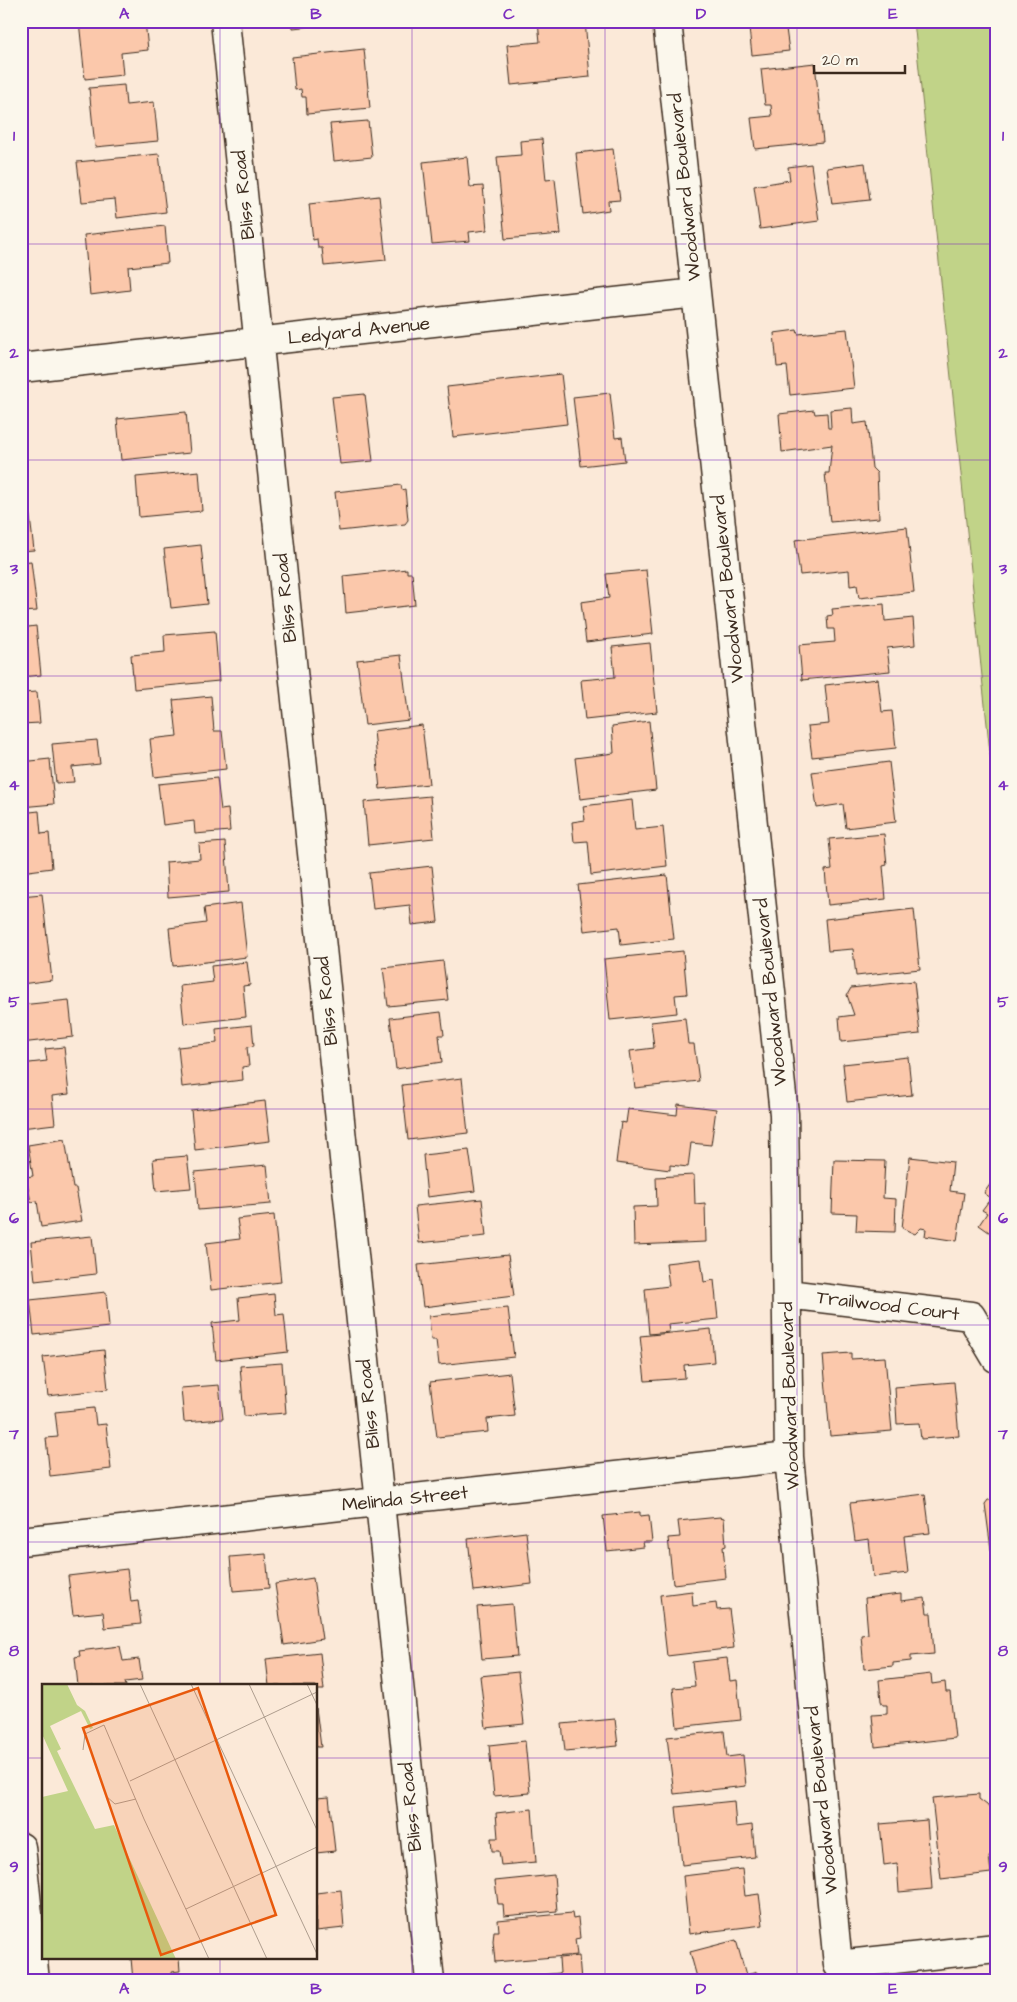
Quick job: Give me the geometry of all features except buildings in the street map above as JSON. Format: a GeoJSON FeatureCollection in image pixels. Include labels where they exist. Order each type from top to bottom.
{"type":"FeatureCollection","features":[{"type":"Feature","properties":{"kind":"street","name":"Bliss Road"},"geometry":{"type":"LineString","coordinates":[[226,21],[430,1981]]}},
{"type":"Feature","properties":{"kind":"street","name":"Woodward Boulevard"},"geometry":{"type":"LineString","coordinates":[[668,21],[784,1114],[789,1457],[838,1965],[996,1948]]}},
{"type":"Feature","properties":{"kind":"street","name":"Ledyard Avenue"},"geometry":{"type":"LineString","coordinates":[[21,368],[696,293]]}},
{"type":"Feature","properties":{"kind":"street","name":"Trailwood Court"},"geometry":{"type":"LineString","coordinates":[[787,1294],[971,1316],[996,1358]]}},
{"type":"Feature","properties":{"kind":"street","name":"Melinda Street"},"geometry":{"type":"LineString","coordinates":[[21,1541],[789,1457]]}},
{"type":"Feature","properties":{"kind":"street"},"geometry":{"type":"LineString","coordinates":[[21,1847],[35,1981]]}},
{"type":"Feature","properties":{"kind":"green space"},"geometry":{"type":"Polygon","coordinates":[[[914,21],[996,21],[996,811],[914,21]]]}}]}
